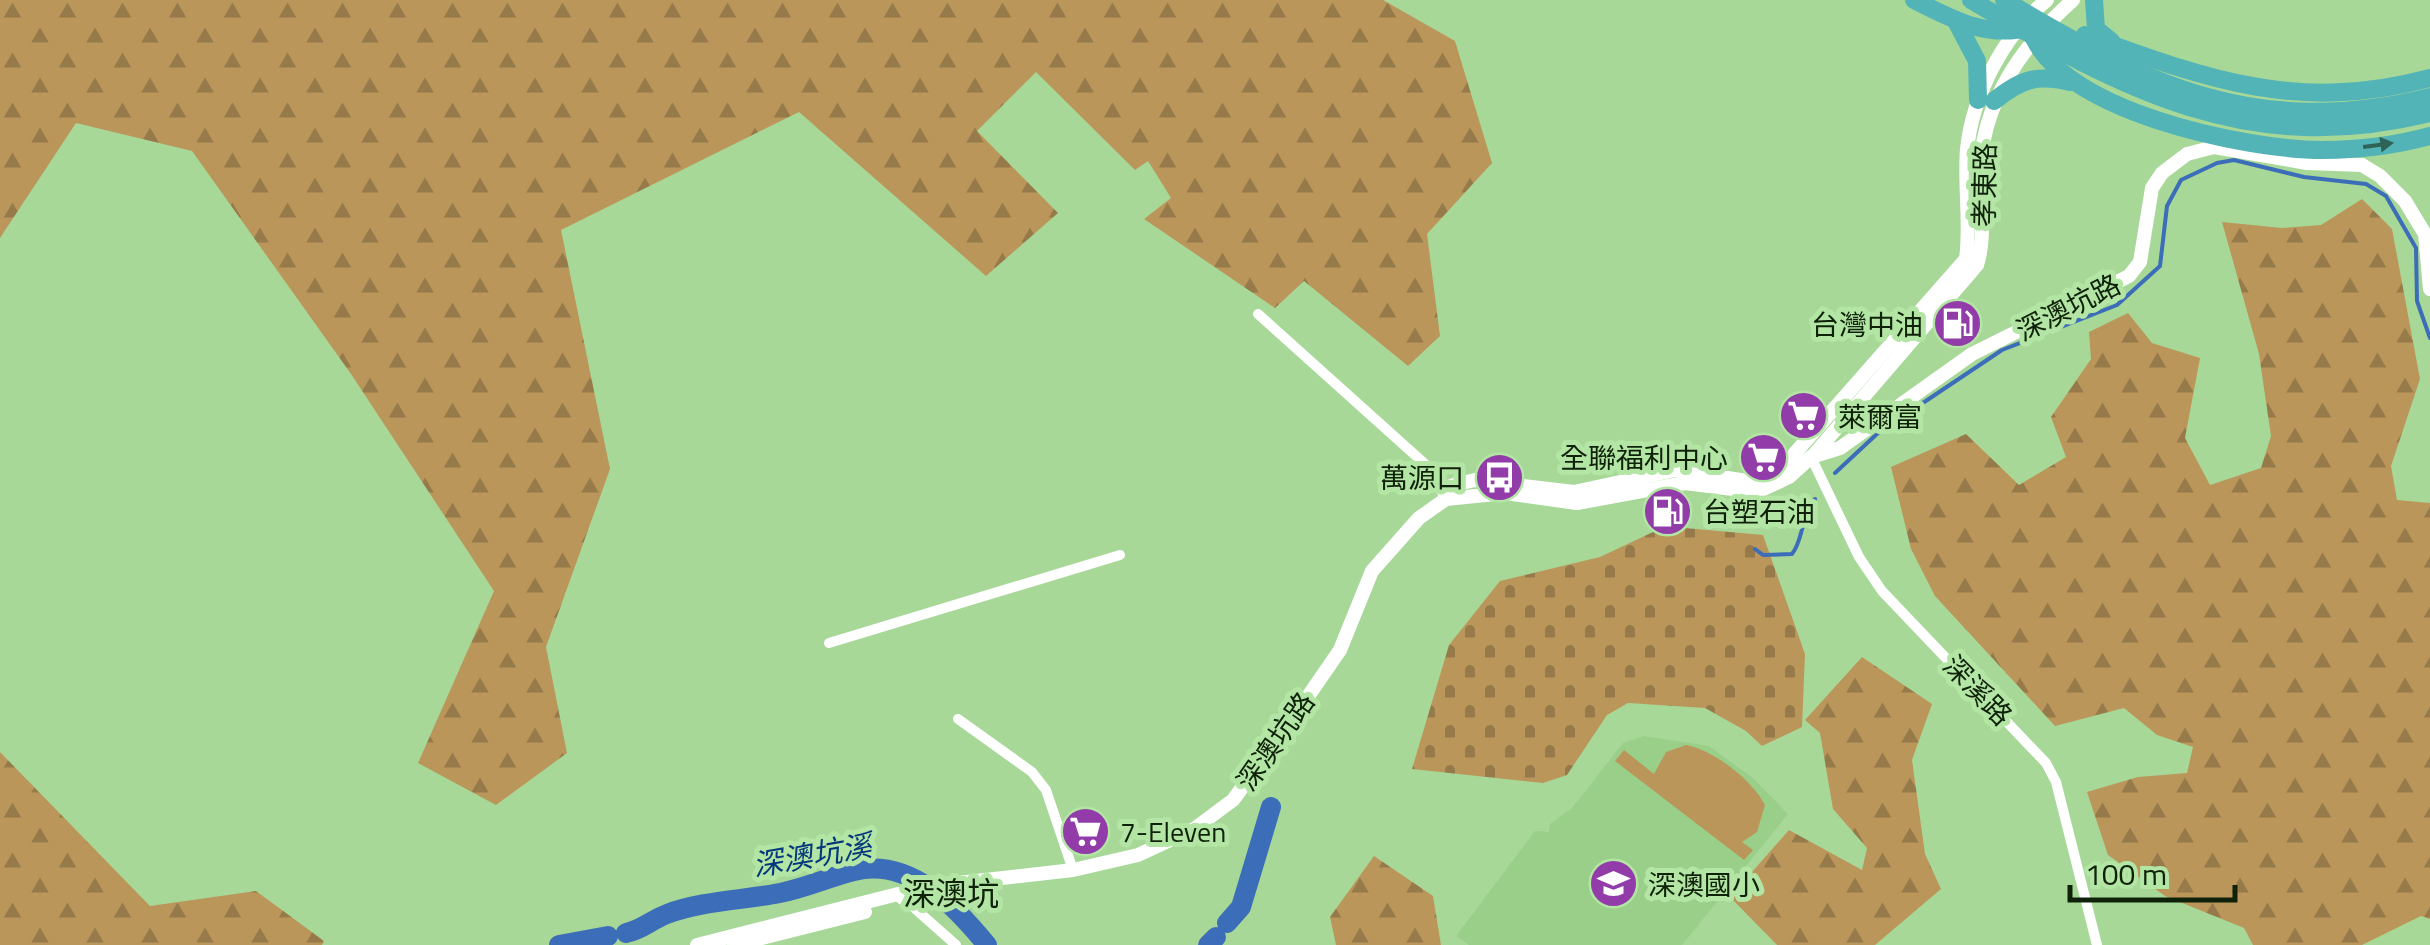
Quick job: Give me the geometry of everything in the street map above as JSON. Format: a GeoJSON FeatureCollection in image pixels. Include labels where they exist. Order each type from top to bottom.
{"type":"FeatureCollection","features":[{"type":"Feature","properties":{"kind":"highway"},"geometry":{"type":"LineString","coordinates":[[1914,0],[1956,21],[1999,33],[2029,23],[2140,53],[2246,88],[2292,94],[2346,93],[2430,78]]}},
{"type":"Feature","properties":{"kind":"highway"},"geometry":{"type":"LineString","coordinates":[[1970,0],[2229,120],[2304,130],[2389,123],[2430,113]]}},
{"type":"Feature","properties":{"kind":"highway"},"geometry":{"type":"LineString","coordinates":[[2004,0],[2095,60]]}},
{"type":"Feature","properties":{"kind":"highway"},"geometry":{"type":"LineString","coordinates":[[2094,0],[2096,29],[2140,53]]}},
{"type":"Feature","properties":{"kind":"highway"},"geometry":{"type":"LineString","coordinates":[[1956,21],[1977,61],[1986,100],[2017,82],[2041,76],[2070,82],[2109,101],[2220,139],[2322,150],[2430,136]]}},
{"type":"Feature","properties":{"kind":"highway"},"geometry":{"type":"LineString","coordinates":[[2029,23],[2050,64],[2109,101]]}},
{"type":"Feature","properties":{"kind":"highway"},"geometry":{"type":"LineString","coordinates":[[2158,88],[2300,115],[2347,113],[2430,97]]}},
{"type":"Feature","properties":{"kind":"main road","name":"孝東路"},"geometry":{"type":"LineString","coordinates":[[1807,453],[1966,259],[1967,148],[1986,100],[2029,23],[2047,0]]}},
{"type":"Feature","properties":{"kind":"main road","name":"孝東路"},"geometry":{"type":"LineString","coordinates":[[2029,23],[2073,0]]}},
{"type":"Feature","properties":{"kind":"main road","name":"深澳坑路"},"geometry":{"type":"LineString","coordinates":[[734,945],[891,905],[907,896],[1073,870],[1168,844],[1233,800],[1340,650],[1372,571],[1419,518],[1446,498],[1505,493],[1577,503],[1686,483],[1757,492],[1789,477],[1807,453],[1840,448],[1972,354],[2130,276],[2140,262],[2152,188],[2162,173],[2187,154],[2214,147],[2307,162],[2362,165],[2390,185],[2427,234],[2430,289]]}},
{"type":"Feature","properties":{"kind":"main road","name":"深澳坑路"},"geometry":{"type":"LineString","coordinates":[[696,945],[898,894],[907,896]]}},
{"type":"Feature","properties":{"kind":"street"},"geometry":{"type":"LineString","coordinates":[[1258,314],[1425,464],[1446,498]]}},
{"type":"Feature","properties":{"kind":"street","name":"深溪路"},"geometry":{"type":"LineString","coordinates":[[1807,453],[1859,558],[1882,591],[2046,763],[2056,782],[2097,945]]}},
{"type":"Feature","properties":{"kind":"street"},"geometry":{"type":"LineString","coordinates":[[829,644],[1120,555]]}},
{"type":"Feature","properties":{"kind":"street"},"geometry":{"type":"LineString","coordinates":[[958,718],[1039,781],[1073,870]]}},
{"type":"Feature","properties":{"kind":"street"},"geometry":{"type":"LineString","coordinates":[[907,896],[956,945]]}},
{"type":"Feature","properties":{"kind":"shaded area","name":"深澳國小"},"geometry":{"type":"Polygon","coordinates":[[[1644,736],[1709,746],[1753,778],[1788,814],[1682,945],[1469,945],[1456,936],[1535,831],[1549,832],[1550,824],[1572,808],[1623,743],[1644,736]]]}},
{"type":"Feature","properties":{"kind":"green space"},"geometry":{"type":"Polygon","coordinates":[[[0,0],[1383,0],[1455,41],[1492,163],[1427,234],[1440,336],[1408,366],[1304,281],[1275,308],[1144,219],[1171,198],[1148,161],[1135,170],[1036,72],[977,131],[1058,213],[986,276],[799,112],[561,230],[610,469],[546,647],[567,753],[496,805],[418,763],[494,591],[351,374],[192,151],[76,123],[0,238],[0,0]]]}},
{"type":"Feature","properties":{"kind":"green space"},"geometry":{"type":"Polygon","coordinates":[[[2362,199],[2392,229],[2420,379],[2391,466],[2397,500],[2430,503],[2430,919],[2421,916],[2362,945],[2253,945],[2244,928],[2165,896],[2108,855],[2087,792],[2138,777],[2187,773],[2193,747],[2157,735],[2124,708],[2055,726],[1935,596],[1911,549],[1891,467],[1966,434],[2019,485],[2066,457],[2051,417],[2091,359],[2089,332],[2128,313],[2152,343],[2200,358],[2185,438],[2210,485],[2261,468],[2271,436],[2259,354],[2222,222],[2282,228],[2321,225],[2362,199]]]}},
{"type":"Feature","properties":{"kind":"green space"},"geometry":{"type":"Polygon","coordinates":[[[1674,527],[1763,535],[1805,654],[1802,727],[1762,746],[1746,731],[1705,708],[1628,703],[1607,715],[1567,775],[1543,783],[1412,769],[1449,645],[1500,581],[1600,557],[1653,532],[1674,527]]]}},
{"type":"Feature","properties":{"kind":"green space"},"geometry":{"type":"Polygon","coordinates":[[[1862,657],[1932,704],[1912,760],[1925,854],[1941,889],[1875,945],[1777,945],[1730,897],[1789,830],[1862,870],[1867,848],[1833,809],[1820,733],[1805,720],[1862,657]]]}},
{"type":"Feature","properties":{"kind":"green space"},"geometry":{"type":"Polygon","coordinates":[[[1686,745],[1731,768],[1765,805],[1757,832],[1742,842],[1753,850],[1744,860],[1615,761],[1624,750],[1654,774],[1666,752],[1686,745]]]}},
{"type":"Feature","properties":{"kind":"green space"},"geometry":{"type":"Polygon","coordinates":[[[0,752],[150,906],[256,891],[324,941],[322,945],[0,945],[0,752]]]}},
{"type":"Feature","properties":{"kind":"green space"},"geometry":{"type":"Polygon","coordinates":[[[1374,856],[1433,896],[1441,945],[1336,945],[1330,917],[1374,856]]]}},
{"type":"Feature","properties":{"kind":"waterway"},"geometry":{"type":"LineString","coordinates":[[1835,473],[1878,433],[2002,350],[2117,305],[2160,266],[2167,206],[2181,180],[2217,163],[2234,160],[2304,177],[2366,184],[2386,196],[2416,248],[2417,301],[2430,338]]}},
{"type":"Feature","properties":{"kind":"waterway"},"geometry":{"type":"LineString","coordinates":[[1755,549],[1763,555],[1792,554],[1815,499]]}},
{"type":"Feature","properties":{"kind":"waterway","name":"深澳坑溪"},"geometry":{"type":"LineString","coordinates":[[1227,923],[1241,907],[1271,807]]}},
{"type":"Feature","properties":{"kind":"waterway","name":"深澳坑溪"},"geometry":{"type":"LineString","coordinates":[[626,933],[680,910],[780,893],[854,871],[874,869],[894,871],[930,888],[987,945]]}},
{"type":"Feature","properties":{"kind":"waterway","name":"深澳坑溪"},"geometry":{"type":"LineString","coordinates":[[559,945],[608,936]]}},
{"type":"Feature","properties":{"kind":"waterway","name":"深澳坑溪"},"geometry":{"type":"LineString","coordinates":[[1208,945],[1216,937]]}},
{"type":"Feature","properties":{"kind":"place","name":"台灣中油"},"geometry":{"type":"Point","coordinates":[1958,324]}},
{"type":"Feature","properties":{"kind":"place","name":"萊爾富"},"geometry":{"type":"Point","coordinates":[1803,416]}},
{"type":"Feature","properties":{"kind":"place","name":"全聯福利中心"},"geometry":{"type":"Point","coordinates":[1763,457]}},
{"type":"Feature","properties":{"kind":"place","name":"萬源口"},"geometry":{"type":"Point","coordinates":[1499,477]}},
{"type":"Feature","properties":{"kind":"place","name":"台塑石油"},"geometry":{"type":"Point","coordinates":[1668,511]}},
{"type":"Feature","properties":{"kind":"place","name":"7-Eleven"},"geometry":{"type":"Point","coordinates":[1085,831]}},
{"type":"Feature","properties":{"kind":"place","name":"深澳國小"},"geometry":{"type":"Point","coordinates":[1613,884]}},
{"type":"Feature","properties":{"kind":"district","name":"深澳坑"},"geometry":{"type":"Point","coordinates":[951,893]}}]}
